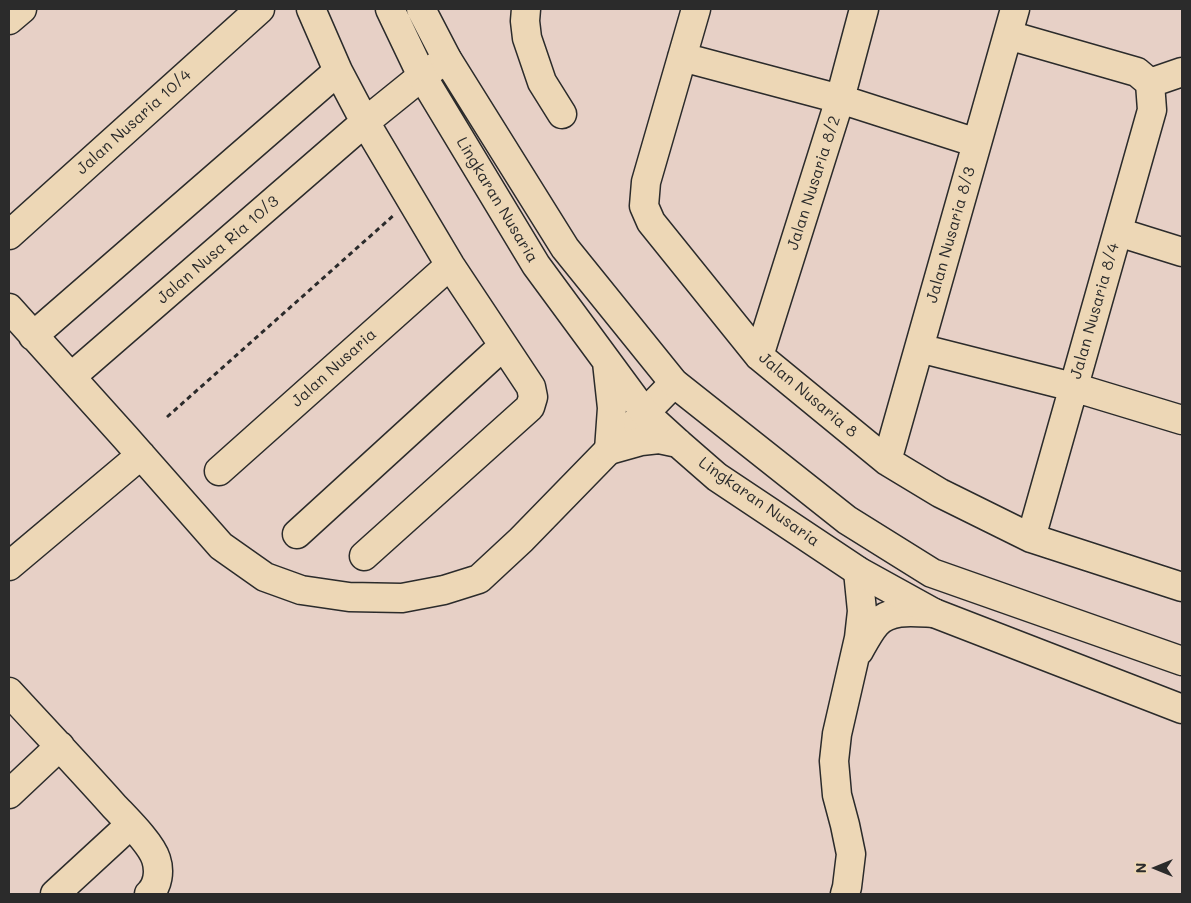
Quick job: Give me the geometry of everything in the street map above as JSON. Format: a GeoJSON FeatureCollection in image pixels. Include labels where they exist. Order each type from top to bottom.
{"type":"FeatureCollection","features":[{"type":"Feature","properties":{"kind":"street"},"geometry":{"type":"LineString","coordinates":[[9,20],[22,9]]}},
{"type":"Feature","properties":{"kind":"street","name":"Jalan Nusaria 10/4"},"geometry":{"type":"LineString","coordinates":[[9,235],[260,9]]}},
{"type":"Feature","properties":{"kind":"street"},"geometry":{"type":"LineString","coordinates":[[311,9],[338,71],[365,122],[450,265],[531,387],[534,397],[530,407],[364,556]]}},
{"type":"Feature","properties":{"kind":"street","name":"Lingkaran Nusaria"},"geometry":{"type":"LineString","coordinates":[[390,9],[422,76],[536,265],[645,413],[678,443],[717,476],[858,571],[934,613],[1182,709]]}},
{"type":"Feature","properties":{"kind":"street","name":"Lingkaran Nusaria"},"geometry":{"type":"LineString","coordinates":[[421,9],[447,59],[565,248],[674,383],[847,520],[932,573],[1182,661]]}},
{"type":"Feature","properties":{"kind":"street"},"geometry":{"type":"LineString","coordinates":[[526,9],[527,38],[542,82],[562,114]]}},
{"type":"Feature","properties":{"kind":"street","name":"Jalan Nusaria 8"},"geometry":{"type":"LineString","coordinates":[[696,9],[646,182],[644,206],[651,222],[759,356],[887,461],[940,493],[1031,538],[1182,587]]}},
{"type":"Feature","properties":{"kind":"street","name":"Jalan Nusaria 8/2"},"geometry":{"type":"LineString","coordinates":[[759,356],[840,99],[864,9]]}},
{"type":"Feature","properties":{"kind":"street","name":"Jalan Nusaria 8/3"},"geometry":{"type":"LineString","coordinates":[[887,461],[1016,9]]}},
{"type":"Feature","properties":{"kind":"street"},"geometry":{"type":"LineString","coordinates":[[1008,35],[1137,72],[1150,83],[1182,72]]}},
{"type":"Feature","properties":{"kind":"street"},"geometry":{"type":"LineString","coordinates":[[682,57],[840,99],[977,143]]}},
{"type":"Feature","properties":{"kind":"street","name":"Jalan Nusa Ria 10/3"},"geometry":{"type":"LineString","coordinates":[[71,378],[365,122],[422,76],[447,59]]}},
{"type":"Feature","properties":{"kind":"street"},"geometry":{"type":"LineString","coordinates":[[33,336],[338,71]]}},
{"type":"Feature","properties":{"kind":"street","name":"Jalan Nusaria 8/4"},"geometry":{"type":"LineString","coordinates":[[1031,538],[1152,110],[1150,83]]}},
{"type":"Feature","properties":{"kind":"street"},"geometry":{"type":"LineString","coordinates":[[1118,232],[1182,252]]}},
{"type":"Feature","properties":{"kind":"street","name":"Jalan Nusaria"},"geometry":{"type":"LineString","coordinates":[[219,471],[450,265]]}},
{"type":"Feature","properties":{"kind":"street"},"geometry":{"type":"LineString","coordinates":[[9,308],[222,546],[265,577],[301,590],[348,597],[402,598],[444,590],[479,579],[521,540],[674,383]]}},
{"type":"Feature","properties":{"kind":"street"},"geometry":{"type":"LineString","coordinates":[[297,534],[503,346]]}},
{"type":"Feature","properties":{"kind":"street"},"geometry":{"type":"LineString","coordinates":[[920,348],[1073,387],[1182,420]]}},
{"type":"Feature","properties":{"kind":"street"},"geometry":{"type":"LineString","coordinates":[[607,361],[612,408],[609,450]]}},
{"type":"Feature","properties":{"kind":"street"},"geometry":{"type":"LineString","coordinates":[[609,450],[642,441],[659,439],[678,443]]}},
{"type":"Feature","properties":{"kind":"street"},"geometry":{"type":"LineString","coordinates":[[9,566],[141,455]]}},
{"type":"Feature","properties":{"kind":"street"},"geometry":{"type":"LineString","coordinates":[[845,894],[851,854],[837,795],[834,761],[837,734],[860,638],[862,611],[858,571]]}},
{"type":"Feature","properties":{"kind":"street"},"geometry":{"type":"LineString","coordinates":[[856,657],[878,622],[889,615],[904,612],[934,613]]}},
{"type":"Feature","properties":{"kind":"street"},"geometry":{"type":"LineString","coordinates":[[9,692],[151,848],[156,859],[158,871],[154,890],[149,894]]}},
{"type":"Feature","properties":{"kind":"street"},"geometry":{"type":"LineString","coordinates":[[9,794],[60,746]]}},
{"type":"Feature","properties":{"kind":"street"},"geometry":{"type":"LineString","coordinates":[[55,894],[131,824]]}},
{"type":"Feature","properties":{"kind":"path"},"geometry":{"type":"LineString","coordinates":[[167,417],[411,200]]}}]}
